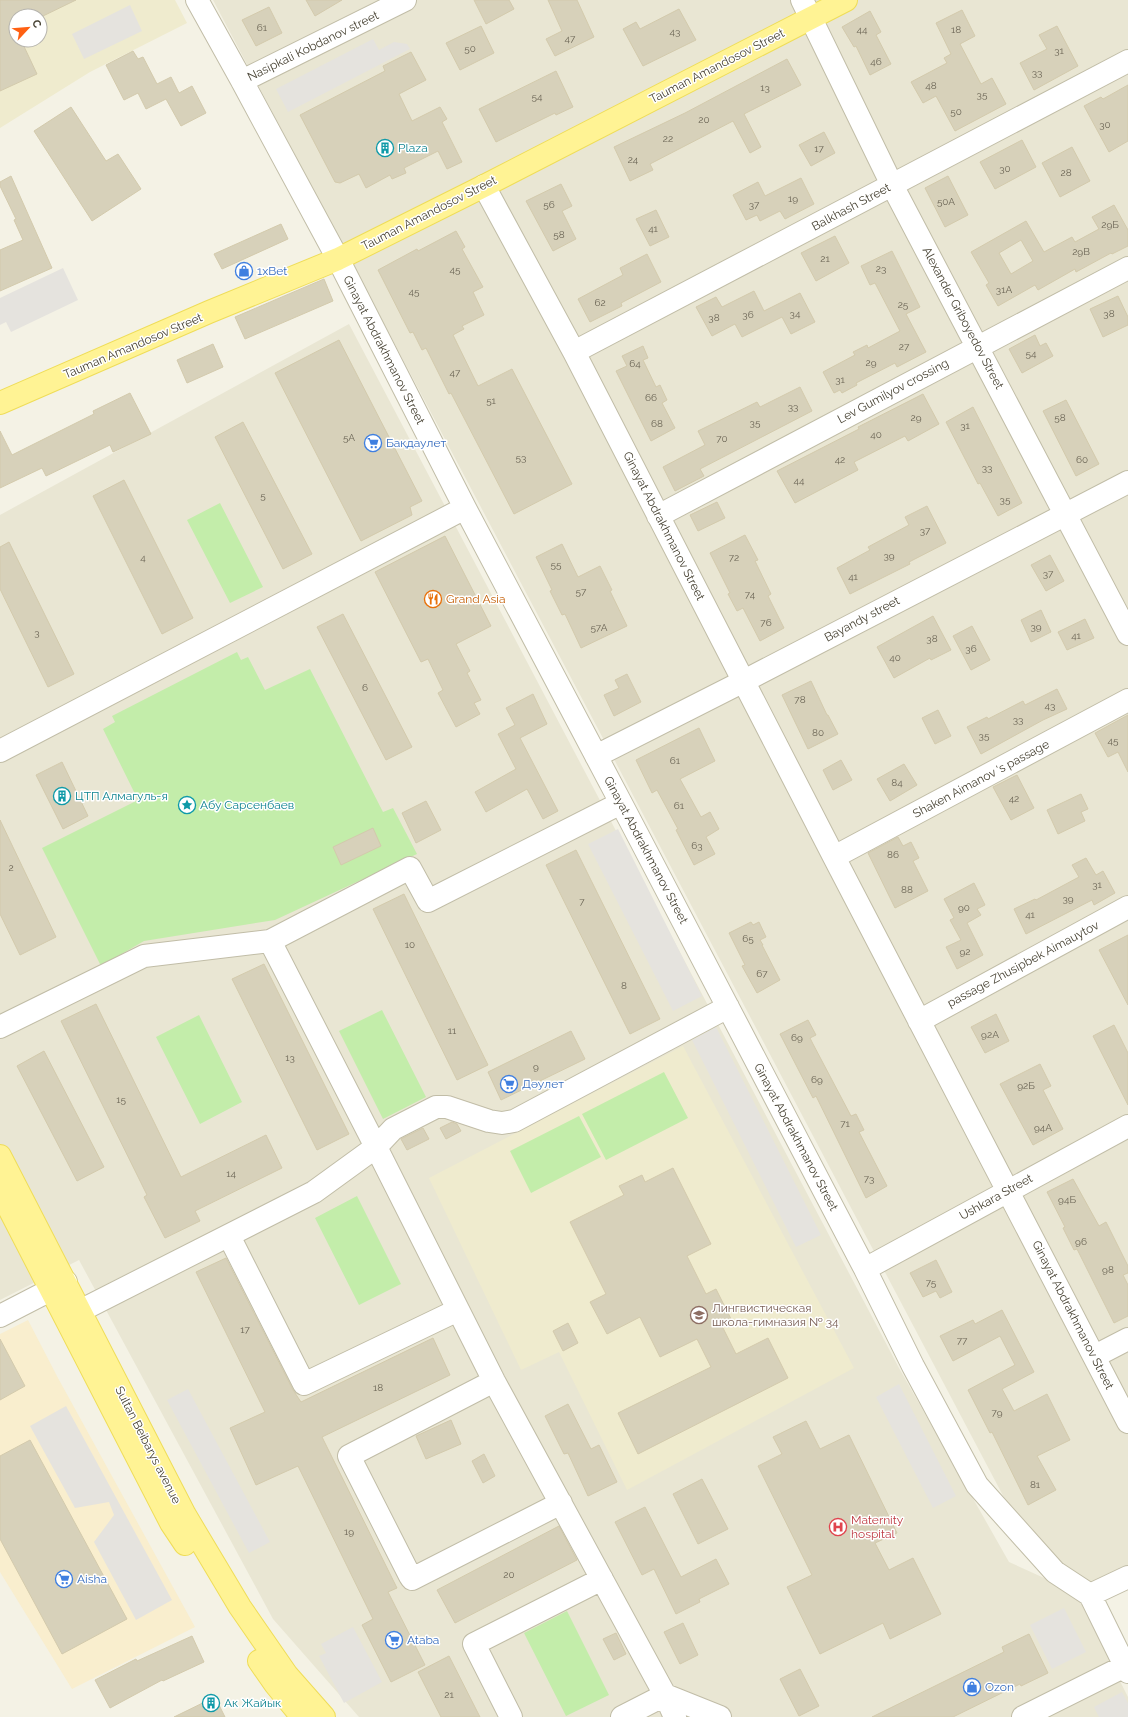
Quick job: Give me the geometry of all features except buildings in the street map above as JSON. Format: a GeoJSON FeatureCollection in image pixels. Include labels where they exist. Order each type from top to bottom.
{"type":"FeatureCollection","features":[{"type":"Feature","properties":{"kind":"main road","name":"Tauman Amandosov Street"},"geometry":{"type":"LineString","coordinates":[[0,403],[209,312],[338,259],[484,186],[806,9],[846,0]]}},
{"type":"Feature","properties":{"kind":"main road","name":"Sultan Beibarys avenue"},"geometry":{"type":"LineString","coordinates":[[0,1156],[58,1286],[184,1515],[245,1614],[287,1675],[324,1717]]}},
{"type":"Feature","properties":{"kind":"main road","name":"Sultan Beibarys avenue"},"geometry":{"type":"LineString","coordinates":[[0,1191],[58,1286]]}},
{"type":"Feature","properties":{"kind":"main road","name":"Sultan Beibarys avenue"},"geometry":{"type":"LineString","coordinates":[[73,1315],[171,1522],[259,1661],[275,1684],[302,1717]]}},
{"type":"Feature","properties":{"kind":"street","name":"Ginayat Abdrakhmanov Street"},"geometry":{"type":"LineString","coordinates":[[197,0],[338,259],[465,508],[865,1269],[913,1366],[977,1485],[1055,1572],[1090,1595]]}},
{"type":"Feature","properties":{"kind":"street","name":"Nasipkali Kobdanov street"},"geometry":{"type":"LineString","coordinates":[[242,81],[405,0]]}},
{"type":"Feature","properties":{"kind":"street","name":"Alexander Griboyedov Street"},"geometry":{"type":"LineString","coordinates":[[806,9],[892,186],[978,346],[1128,634]]}},
{"type":"Feature","properties":{"kind":"street","name":"Balkhash Street"},"geometry":{"type":"LineString","coordinates":[[574,352],[1128,61]]}},
{"type":"Feature","properties":{"kind":"street","name":"Ginayat Abdrakhmanov Street"},"geometry":{"type":"LineString","coordinates":[[484,186],[574,352],[834,857],[1128,1422]]}},
{"type":"Feature","properties":{"kind":"street","name":"Lev Gumilyov crossing"},"geometry":{"type":"LineString","coordinates":[[658,516],[1128,268]]}},
{"type":"Feature","properties":{"kind":"street","name":"Bayandy street"},"geometry":{"type":"LineString","coordinates":[[596,756],[1128,482]]}},
{"type":"Feature","properties":{"kind":"street"},"geometry":{"type":"LineString","coordinates":[[0,751],[465,508]]}},
{"type":"Feature","properties":{"kind":"street","name":"Shaken Aimanov 's passage"},"geometry":{"type":"LineString","coordinates":[[834,857],[1128,700]]}},
{"type":"Feature","properties":{"kind":"street"},"geometry":{"type":"LineString","coordinates":[[0,1027],[144,956],[270,941],[410,868],[428,901],[621,803]]}},
{"type":"Feature","properties":{"kind":"street","name":"passage Zhusipbek Aimauytov"},"geometry":{"type":"LineString","coordinates":[[919,1021],[1128,907]]}},
{"type":"Feature","properties":{"kind":"street"},"geometry":{"type":"LineString","coordinates":[[270,941],[494,1381],[665,1695],[675,1717]]}},
{"type":"Feature","properties":{"kind":"street"},"geometry":{"type":"LineString","coordinates":[[73,1315],[314,1192],[376,1147],[393,1129],[436,1107],[447,1107],[490,1121],[502,1123],[514,1121],[728,1007]]}},
{"type":"Feature","properties":{"kind":"street","name":"Ushkara Street"},"geometry":{"type":"LineString","coordinates":[[865,1269],[1128,1126]]}},
{"type":"Feature","properties":{"kind":"street"},"geometry":{"type":"LineString","coordinates":[[229,1236],[304,1384],[458,1310]]}},
{"type":"Feature","properties":{"kind":"street"},"geometry":{"type":"LineString","coordinates":[[0,1316],[58,1286]]}},
{"type":"Feature","properties":{"kind":"street"},"geometry":{"type":"LineString","coordinates":[[1095,1356],[1128,1339]]}},
{"type":"Feature","properties":{"kind":"street"},"geometry":{"type":"LineString","coordinates":[[494,1381],[349,1456],[410,1576],[412,1579],[561,1503]]}},
{"type":"Feature","properties":{"kind":"street"},"geometry":{"type":"LineString","coordinates":[[1023,1717],[1126,1669],[1090,1595],[1128,1577]]}},
{"type":"Feature","properties":{"kind":"street"},"geometry":{"type":"LineString","coordinates":[[511,1717],[474,1644],[602,1579]]}},
{"type":"Feature","properties":{"kind":"street"},"geometry":{"type":"LineString","coordinates":[[622,1717],[665,1695],[720,1717]]}},
{"type":"Feature","properties":{"kind":"shaded area"},"geometry":{"type":"Polygon","coordinates":[[[0,0],[175,0],[187,23],[90,72],[0,128],[0,0]]]}},
{"type":"Feature","properties":{"kind":"shaded area"},"geometry":{"type":"Polygon","coordinates":[[[213,0],[1128,0],[1128,1569],[1095,1586],[1027,1541],[213,0]]]}},
{"type":"Feature","properties":{"kind":"shaded area"},"geometry":{"type":"Polygon","coordinates":[[[130,5],[142,31],[84,59],[72,34],[130,5]]]}},
{"type":"Feature","properties":{"kind":"shaded area"},"geometry":{"type":"Polygon","coordinates":[[[373,39],[379,50],[394,42],[407,44],[410,49],[288,112],[276,89],[373,39]]]}},
{"type":"Feature","properties":{"kind":"shaded area"},"geometry":{"type":"Polygon","coordinates":[[[63,268],[78,300],[11,332],[6,322],[0,325],[0,298],[63,268]]]}},
{"type":"Feature","properties":{"kind":"shaded area"},"geometry":{"type":"Polygon","coordinates":[[[349,324],[899,1368],[1009,1562],[1075,1592],[1128,1697],[1128,1717],[359,1717],[273,1619],[79,1260],[0,1300],[0,515],[349,324]]]}},
{"type":"Feature","properties":{"kind":"shaded area"},"geometry":{"type":"Polygon","coordinates":[[[618,829],[702,996],[673,1011],[588,844],[618,829]]]}},
{"type":"Feature","properties":{"kind":"shaded area"},"geometry":{"type":"Polygon","coordinates":[[[716,1027],[821,1235],[796,1247],[692,1040],[716,1027]]]}},
{"type":"Feature","properties":{"kind":"shaded area"},"geometry":{"type":"Polygon","coordinates":[[[683,1046],[854,1368],[627,1490],[559,1352],[521,1370],[429,1178],[683,1046]]]}},
{"type":"Feature","properties":{"kind":"shaded area"},"geometry":{"type":"Polygon","coordinates":[[[28,1320],[58,1378],[195,1627],[72,1689],[0,1572],[0,1334],[28,1320]]]}},
{"type":"Feature","properties":{"kind":"shaded area"},"geometry":{"type":"Polygon","coordinates":[[[899,1384],[956,1496],[933,1508],[876,1397],[899,1384]]]}},
{"type":"Feature","properties":{"kind":"shaded area"},"geometry":{"type":"Polygon","coordinates":[[[188,1389],[270,1542],[249,1553],[167,1400],[188,1389]]]}},
{"type":"Feature","properties":{"kind":"shaded area"},"geometry":{"type":"Polygon","coordinates":[[[66,1406],[172,1600],[136,1620],[94,1542],[114,1515],[109,1502],[75,1508],[30,1426],[66,1406]]]}},
{"type":"Feature","properties":{"kind":"shaded area"},"geometry":{"type":"Polygon","coordinates":[[[1064,1608],[1086,1652],[1052,1669],[1030,1625],[1064,1608]]]}},
{"type":"Feature","properties":{"kind":"shaded area"},"geometry":{"type":"Polygon","coordinates":[[[353,1627],[382,1682],[344,1703],[319,1656],[326,1653],[321,1644],[353,1627]]]}},
{"type":"Feature","properties":{"kind":"shaded area"},"geometry":{"type":"Polygon","coordinates":[[[1122,1692],[1128,1703],[1128,1717],[1099,1717],[1094,1707],[1122,1692]]]}},
{"type":"Feature","properties":{"kind":"green space"},"geometry":{"type":"Polygon","coordinates":[[[220,503],[263,587],[230,603],[187,520],[220,503]]]}},
{"type":"Feature","properties":{"kind":"green space"},"geometry":{"type":"Polygon","coordinates":[[[237,652],[241,660],[248,657],[265,690],[310,669],[383,812],[393,808],[417,854],[275,920],[144,941],[101,966],[42,848],[138,800],[103,729],[115,722],[112,716],[237,652]]]}},
{"type":"Feature","properties":{"kind":"green space"},"geometry":{"type":"Polygon","coordinates":[[[382,1010],[426,1097],[383,1119],[339,1031],[382,1010]]]}},
{"type":"Feature","properties":{"kind":"green space"},"geometry":{"type":"Polygon","coordinates":[[[199,1015],[242,1102],[200,1124],[156,1037],[199,1015]]]}},
{"type":"Feature","properties":{"kind":"green space"},"geometry":{"type":"Polygon","coordinates":[[[664,1072],[688,1118],[606,1160],[582,1114],[664,1072]]]}},
{"type":"Feature","properties":{"kind":"green space"},"geometry":{"type":"Polygon","coordinates":[[[579,1116],[601,1157],[531,1193],[510,1151],[579,1116]]]}},
{"type":"Feature","properties":{"kind":"green space"},"geometry":{"type":"Polygon","coordinates":[[[357,1196],[401,1284],[359,1305],[315,1218],[357,1196]]]}},
{"type":"Feature","properties":{"kind":"green space"},"geometry":{"type":"Polygon","coordinates":[[[567,1611],[609,1695],[566,1716],[524,1633],[567,1611]]]}},
{"type":"Feature","properties":{"kind":"place","name":"Plaza"},"geometry":{"type":"Point","coordinates":[385,148]}},
{"type":"Feature","properties":{"kind":"place","name":"1xBet"},"geometry":{"type":"Point","coordinates":[244,271]}},
{"type":"Feature","properties":{"kind":"place","name":"Бақдаулет"},"geometry":{"type":"Point","coordinates":[373,443]}},
{"type":"Feature","properties":{"kind":"place","name":"Grand Asia"},"geometry":{"type":"Point","coordinates":[433,599]}},
{"type":"Feature","properties":{"kind":"place","name":"ЦТП Алмагуль-я"},"geometry":{"type":"Point","coordinates":[62,796]}},
{"type":"Feature","properties":{"kind":"place","name":"Абу Сарсенбаев"},"geometry":{"type":"Point","coordinates":[187,805]}},
{"type":"Feature","properties":{"kind":"place","name":"Дәулет"},"geometry":{"type":"Point","coordinates":[509,1084]}},
{"type":"Feature","properties":{"kind":"place","name":"Лингвистическая школа-гимназия № 34"},"geometry":{"type":"Point","coordinates":[699,1315]}},
{"type":"Feature","properties":{"kind":"place","name":"Maternity hospital"},"geometry":{"type":"Point","coordinates":[838,1527]}},
{"type":"Feature","properties":{"kind":"place","name":"Aisha"},"geometry":{"type":"Point","coordinates":[64,1579]}},
{"type":"Feature","properties":{"kind":"place","name":"Ataba"},"geometry":{"type":"Point","coordinates":[394,1640]}},
{"type":"Feature","properties":{"kind":"place","name":"Ozon"},"geometry":{"type":"Point","coordinates":[972,1687]}},
{"type":"Feature","properties":{"kind":"place","name":"Ак Жайык"},"geometry":{"type":"Point","coordinates":[211,1703]}}]}
